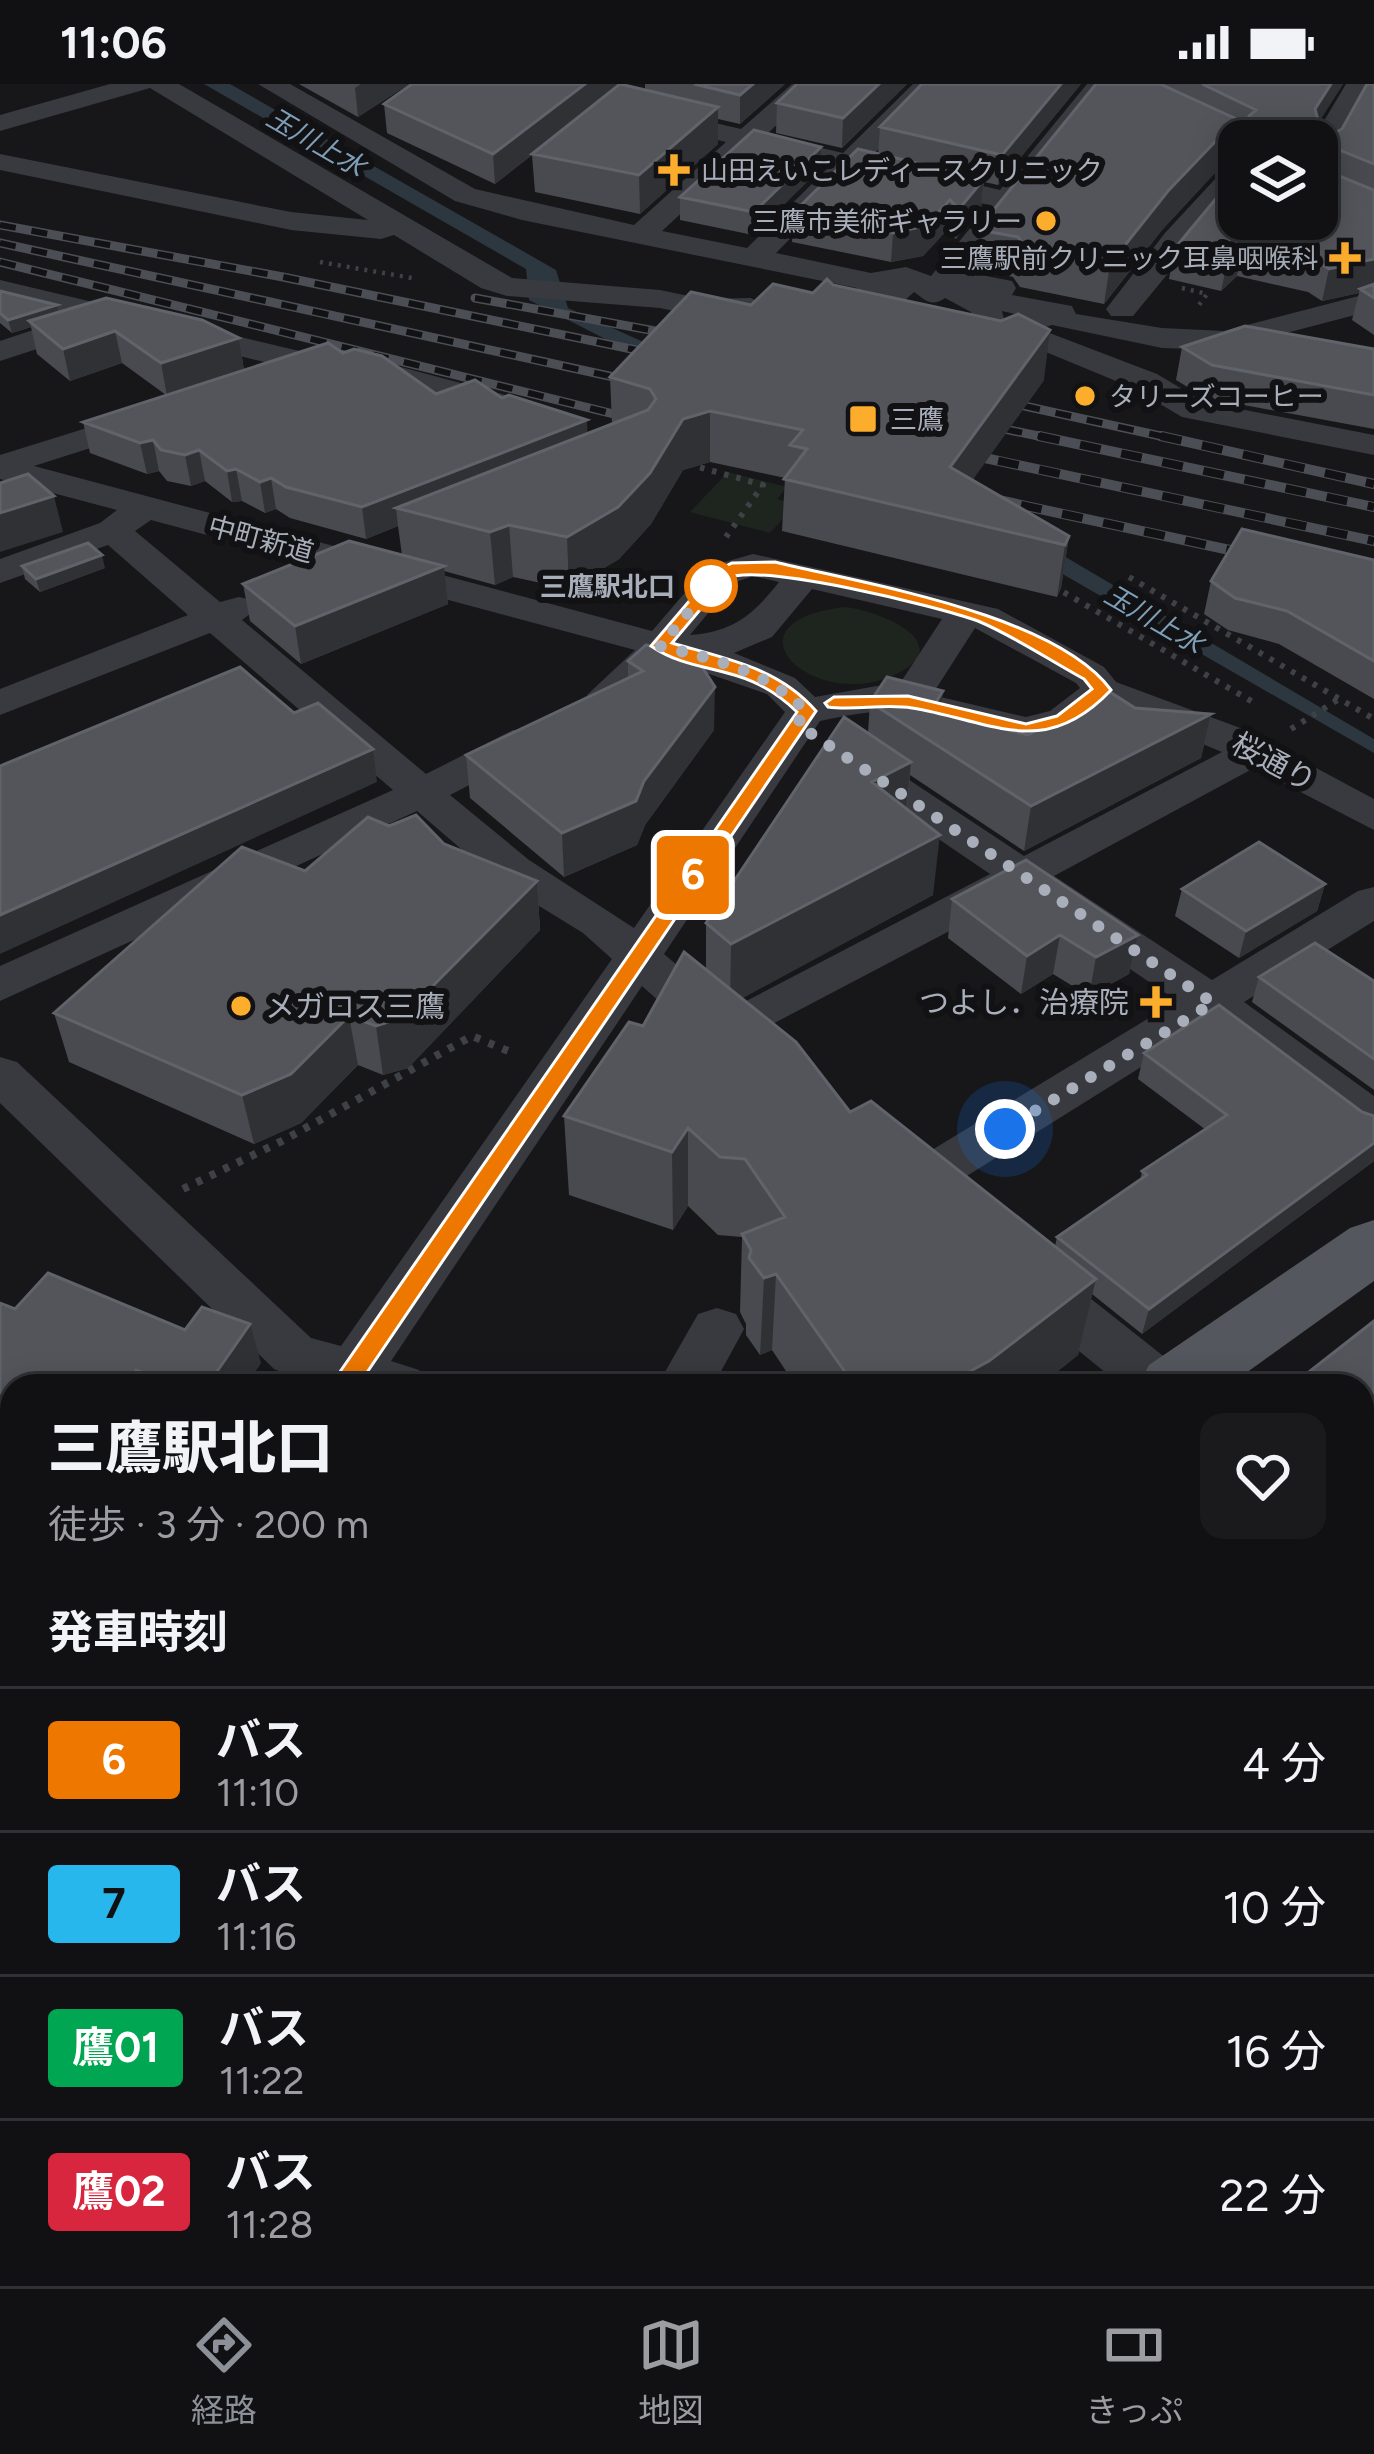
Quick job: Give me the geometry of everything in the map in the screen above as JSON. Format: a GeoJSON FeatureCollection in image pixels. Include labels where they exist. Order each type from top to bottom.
{"type":"FeatureCollection","features":[{"type":"Feature","properties":{"kind":"main road"},"geometry":{"type":"LineString","coordinates":[[1191,1374],[1374,1246]]}},
{"type":"Feature","properties":{"kind":"street"},"geometry":{"type":"LineString","coordinates":[[0,123],[139,84]]}},
{"type":"Feature","properties":{"kind":"street"},"geometry":{"type":"LineString","coordinates":[[160,84],[508,287],[724,308],[776,305]]}},
{"type":"Feature","properties":{"kind":"street"},"geometry":{"type":"LineString","coordinates":[[271,84],[465,195],[957,307],[1145,381],[1194,410],[1374,446]]}},
{"type":"Feature","properties":{"kind":"street"},"geometry":{"type":"LineString","coordinates":[[640,235],[807,84]]}},
{"type":"Feature","properties":{"kind":"street"},"geometry":{"type":"LineString","coordinates":[[754,258],[928,84]]}},
{"type":"Feature","properties":{"kind":"street"},"geometry":{"type":"LineString","coordinates":[[1338,121],[1360,84]]}},
{"type":"Feature","properties":{"kind":"street"},"geometry":{"type":"LineString","coordinates":[[957,307],[1009,201],[1111,87]]}},
{"type":"Feature","properties":{"kind":"street"},"geometry":{"type":"LineString","coordinates":[[615,107],[1009,201]]}},
{"type":"Feature","properties":{"kind":"street"},"geometry":{"type":"LineString","coordinates":[[359,134],[384,118]]}},
{"type":"Feature","properties":{"kind":"street"},"geometry":{"type":"LineString","coordinates":[[0,162],[291,220],[381,230],[396,225]]}},
{"type":"Feature","properties":{"kind":"street"},"geometry":{"type":"LineString","coordinates":[[495,204],[526,179]]}},
{"type":"Feature","properties":{"kind":"street"},"geometry":{"type":"LineString","coordinates":[[724,308],[744,290],[782,282],[1094,332],[1123,321],[1176,239],[1218,193]]}},
{"type":"Feature","properties":{"kind":"street"},"geometry":{"type":"LineString","coordinates":[[666,300],[684,298],[704,284],[709,275],[704,251]]}},
{"type":"Feature","properties":{"kind":"street"},"geometry":{"type":"LineString","coordinates":[[0,289],[314,364]]}},
{"type":"Feature","properties":{"kind":"street"},"geometry":{"type":"LineString","coordinates":[[1145,381],[1173,376],[1196,343],[1374,302]]}},
{"type":"Feature","properties":{"kind":"street"},"geometry":{"type":"LineString","coordinates":[[957,307],[1182,326],[1221,325],[1246,309],[1303,339],[1328,339],[1373,355]]}},
{"type":"Feature","properties":{"kind":"street"},"geometry":{"type":"LineString","coordinates":[[0,351],[111,316]]}},
{"type":"Feature","properties":{"kind":"street"},"geometry":{"type":"LineString","coordinates":[[1123,321],[1196,343],[1373,355]]}},
{"type":"Feature","properties":{"kind":"street"},"geometry":{"type":"LineString","coordinates":[[247,386],[329,358],[483,396],[552,425]]}},
{"type":"Feature","properties":{"kind":"street"},"geometry":{"type":"LineString","coordinates":[[0,467],[180,408]]}},
{"type":"Feature","properties":{"kind":"street","name":"中町新道"},"geometry":{"type":"LineString","coordinates":[[0,467],[129,519],[350,562],[757,673],[795,707],[1020,876],[1213,1003],[1374,1121]]}},
{"type":"Feature","properties":{"kind":"street"},"geometry":{"type":"LineString","coordinates":[[0,572],[129,519],[214,618],[513,870],[639,954],[743,1047],[1020,876],[1258,749]]}},
{"type":"Feature","properties":{"kind":"street"},"geometry":{"type":"LineString","coordinates":[[0,703],[400,543]]}},
{"type":"Feature","properties":{"kind":"street","name":"桜通り"},"geometry":{"type":"LineString","coordinates":[[660,646],[720,575],[732,568],[753,566],[804,574],[965,613],[1016,633],[1090,675],[1102,690],[1162,708],[1258,749],[1374,818]]}},
{"type":"Feature","properties":{"kind":"street"},"geometry":{"type":"LineString","coordinates":[[0,985],[423,792],[611,693],[660,646],[708,647],[759,633],[804,574]]}},
{"type":"Feature","properties":{"kind":"street"},"geometry":{"type":"LineString","coordinates":[[908,701],[965,613]]}},
{"type":"Feature","properties":{"kind":"street"},"geometry":{"type":"LineString","coordinates":[[759,633],[760,650],[795,707]]}},
{"type":"Feature","properties":{"kind":"street"},"geometry":{"type":"LineString","coordinates":[[795,707],[908,701],[1026,729],[1064,720],[1102,690]]}},
{"type":"Feature","properties":{"kind":"street"},"geometry":{"type":"LineString","coordinates":[[369,1374],[795,707]]}},
{"type":"Feature","properties":{"kind":"street"},"geometry":{"type":"LineString","coordinates":[[913,1187],[1374,901]]}},
{"type":"Feature","properties":{"kind":"street"},"geometry":{"type":"LineString","coordinates":[[0,1074],[293,1354],[346,1374]]}},
{"type":"Feature","properties":{"kind":"street"},"geometry":{"type":"LineString","coordinates":[[1003,1258],[1146,1374]]}},
{"type":"Feature","properties":{"kind":"street"},"geometry":{"type":"LineString","coordinates":[[692,1374],[717,1329]]}},
{"type":"Feature","properties":{"kind":"path"},"geometry":{"type":"LineString","coordinates":[[304,258],[430,280]]}},
{"type":"Feature","properties":{"kind":"path"},"geometry":{"type":"LineString","coordinates":[[1169,285],[1207,294],[1197,308]]}},
{"type":"Feature","properties":{"kind":"path"},"geometry":{"type":"LineString","coordinates":[[670,459],[763,485],[725,538]]}},
{"type":"Feature","properties":{"kind":"path"},"geometry":{"type":"LineString","coordinates":[[1129,577],[1374,719]]}},
{"type":"Feature","properties":{"kind":"path"},"geometry":{"type":"LineString","coordinates":[[1042,580],[1260,706]]}},
{"type":"Feature","properties":{"kind":"path"},"geometry":{"type":"LineString","coordinates":[[1297,727],[1339,699]]}},
{"type":"Feature","properties":{"kind":"path"},"geometry":{"type":"LineString","coordinates":[[174,1193],[282,1141],[472,1036],[513,1053]]}},
{"type":"Feature","properties":{"kind":"shaded area"},"geometry":{"type":"Polygon","coordinates":[[[728,472],[787,487],[777,499],[796,504],[770,533],[690,512],[728,472]]]}},
{"type":"Feature","properties":{"kind":"shaded area"},"geometry":{"type":"Polygon","coordinates":[[[844,607],[894,622],[918,641],[920,653],[892,676],[862,684],[833,682],[791,661],[783,645],[787,629],[807,616],[844,607]]]}},
{"type":"Feature","properties":{"kind":"water","name":"玉川上水"},"geometry":{"type":"Polygon","coordinates":[[[204,84],[230,84],[556,270],[568,308],[670,354],[658,366],[529,300],[526,269],[204,84]]]}},
{"type":"Feature","properties":{"kind":"water","name":"玉川上水"},"geometry":{"type":"Polygon","coordinates":[[[979,526],[1052,549],[1374,739],[1374,753],[979,526]]]}},
{"type":"Feature","properties":{"kind":"building"},"geometry":{"type":"Polygon","coordinates":[[[412,84],[585,84],[493,154],[384,104],[412,84]]]}},
{"type":"Feature","properties":{"kind":"building"},"geometry":{"type":"Polygon","coordinates":[[[620,84],[718,107],[639,175],[532,154],[620,84]]]}},
{"type":"Feature","properties":{"kind":"building"},"geometry":{"type":"Polygon","coordinates":[[[694,84],[753,84],[740,95],[694,84]]]}},
{"type":"Feature","properties":{"kind":"building"},"geometry":{"type":"Polygon","coordinates":[[[797,84],[879,84],[843,118],[777,103],[797,84]]]}},
{"type":"Feature","properties":{"kind":"building"},"geometry":{"type":"Polygon","coordinates":[[[922,84],[1061,84],[1002,155],[880,127],[922,84]]]}},
{"type":"Feature","properties":{"kind":"building"},"geometry":{"type":"Polygon","coordinates":[[[1096,84],[1160,84],[1239,120],[1218,120],[1218,139],[1168,191],[1110,264],[1025,247],[1018,237],[991,232],[983,223],[1096,84]]]}},
{"type":"Feature","properties":{"kind":"building"},"geometry":{"type":"Polygon","coordinates":[[[1202,84],[1331,84],[1315,109],[1318,120],[1249,120],[1256,110],[1202,84]]]}},
{"type":"Feature","properties":{"kind":"building"},"geometry":{"type":"Polygon","coordinates":[[[1367,84],[1374,84],[1374,164],[1338,149],[1338,131],[1367,84]]]}},
{"type":"Feature","properties":{"kind":"building"},"geometry":{"type":"Polygon","coordinates":[[[754,130],[821,147],[754,212],[680,197],[754,130]]]}},
{"type":"Feature","properties":{"kind":"building"},"geometry":{"type":"Polygon","coordinates":[[[858,149],[984,179],[959,209],[950,200],[925,226],[893,233],[793,213],[858,149]]]}},
{"type":"Feature","properties":{"kind":"building"},"geometry":{"type":"Polygon","coordinates":[[[1338,175],[1374,190],[1374,259],[1329,269],[1315,260],[1243,244],[1228,259],[1175,248],[1218,196],[1218,240],[1338,240],[1338,175]]]}},
{"type":"Feature","properties":{"kind":"building"},"geometry":{"type":"Polygon","coordinates":[[[827,279],[833,285],[1001,321],[1018,314],[1050,330],[950,467],[1069,536],[1065,545],[784,479],[807,449],[790,445],[803,430],[710,411],[683,419],[650,473],[618,507],[567,537],[509,525],[490,532],[396,508],[648,410],[656,399],[650,389],[610,377],[691,292],[751,305],[773,284],[813,293],[827,279]]]}},
{"type":"Feature","properties":{"kind":"building"},"geometry":{"type":"Polygon","coordinates":[[[1374,284],[1374,298],[1360,289],[1374,284]]]}},
{"type":"Feature","properties":{"kind":"building"},"geometry":{"type":"Polygon","coordinates":[[[0,291],[57,305],[8,320],[0,313],[0,291]]]}},
{"type":"Feature","properties":{"kind":"building"},"geometry":{"type":"Polygon","coordinates":[[[106,298],[202,320],[239,338],[161,363],[115,331],[63,349],[29,321],[106,298]]]}},
{"type":"Feature","properties":{"kind":"building"},"geometry":{"type":"Polygon","coordinates":[[[1245,326],[1374,349],[1374,395],[1212,365],[1182,347],[1245,326]]]}},
{"type":"Feature","properties":{"kind":"building"},"geometry":{"type":"Polygon","coordinates":[[[328,343],[343,353],[354,349],[382,356],[436,394],[475,380],[502,398],[509,395],[587,420],[362,507],[286,487],[271,478],[260,482],[236,469],[227,471],[199,450],[185,455],[161,450],[153,440],[140,443],[83,422],[328,343]]]}},
{"type":"Feature","properties":{"kind":"building"},"geometry":{"type":"Polygon","coordinates":[[[28,474],[54,496],[0,513],[0,483],[28,474]]]}},
{"type":"Feature","properties":{"kind":"building"},"geometry":{"type":"Polygon","coordinates":[[[1242,529],[1374,560],[1374,661],[1287,611],[1235,598],[1211,581],[1242,529]]]}},
{"type":"Feature","properties":{"kind":"building"},"geometry":{"type":"Polygon","coordinates":[[[349,541],[444,566],[295,626],[243,584],[349,541]]]}},
{"type":"Feature","properties":{"kind":"building"},"geometry":{"type":"Polygon","coordinates":[[[88,543],[102,555],[36,579],[22,566],[88,543]]]}},
{"type":"Feature","properties":{"kind":"building"},"geometry":{"type":"Polygon","coordinates":[[[646,645],[697,659],[715,687],[644,781],[636,801],[562,833],[466,755],[643,671],[628,661],[646,645]]]}},
{"type":"Feature","properties":{"kind":"building"},"geometry":{"type":"Polygon","coordinates":[[[240,667],[294,713],[318,703],[373,749],[0,915],[0,766],[240,667]]]}},
{"type":"Feature","properties":{"kind":"building"},"geometry":{"type":"Polygon","coordinates":[[[887,677],[943,691],[931,710],[1028,735],[1110,692],[1135,708],[1211,714],[1031,806],[870,702],[887,677]]]}},
{"type":"Feature","properties":{"kind":"building"},"geometry":{"type":"Polygon","coordinates":[[[844,717],[911,762],[872,782],[940,835],[731,944],[706,923],[844,717]]]}},
{"type":"Feature","properties":{"kind":"building"},"geometry":{"type":"Polygon","coordinates":[[[416,815],[444,844],[537,881],[401,1018],[376,1026],[349,1016],[291,1074],[242,1095],[54,1013],[242,847],[305,871],[368,817],[389,826],[416,815]]]}},
{"type":"Feature","properties":{"kind":"building"},"geometry":{"type":"Polygon","coordinates":[[[1259,842],[1325,884],[1246,931],[1182,889],[1259,842]]]}},
{"type":"Feature","properties":{"kind":"building"},"geometry":{"type":"Polygon","coordinates":[[[1026,860],[1138,935],[1096,957],[1060,935],[1027,956],[952,899],[1026,860]]]}},
{"type":"Feature","properties":{"kind":"building"},"geometry":{"type":"Polygon","coordinates":[[[1315,943],[1374,981],[1374,1059],[1259,977],[1315,943]]]}},
{"type":"Feature","properties":{"kind":"building"},"geometry":{"type":"Polygon","coordinates":[[[684,952],[796,1042],[850,1112],[871,1101],[1096,1279],[965,1374],[847,1374],[776,1274],[764,1278],[749,1258],[751,1250],[742,1234],[785,1217],[745,1159],[720,1157],[688,1128],[672,1152],[564,1116],[629,1022],[643,1026],[684,952]]]}},
{"type":"Feature","properties":{"kind":"building"},"geometry":{"type":"Polygon","coordinates":[[[1219,1005],[1362,1112],[1374,1116],[1374,1143],[1149,1309],[1057,1237],[1147,1175],[1142,1171],[1227,1115],[1144,1053],[1219,1005]]]}},
{"type":"Feature","properties":{"kind":"building"},"geometry":{"type":"Polygon","coordinates":[[[48,1273],[185,1330],[202,1307],[250,1324],[215,1374],[136,1370],[133,1374],[0,1374],[0,1303],[15,1309],[48,1273]]]}},
{"type":"Feature","properties":{"kind":"building"},"geometry":{"type":"Polygon","coordinates":[[[1374,1321],[1374,1374],[1306,1374],[1374,1321]]]}},
{"type":"Feature","properties":{"kind":"railway"},"geometry":{"type":"LineString","coordinates":[[0,225],[283,277],[670,357]]}},
{"type":"Feature","properties":{"kind":"railway"},"geometry":{"type":"LineString","coordinates":[[0,243],[641,383]]}},
{"type":"Feature","properties":{"kind":"railway"},"geometry":{"type":"LineString","coordinates":[[0,262],[646,422]]}},
{"type":"Feature","properties":{"kind":"railway"},"geometry":{"type":"LineString","coordinates":[[475,298],[688,337]]}},
{"type":"Feature","properties":{"kind":"railway"},"geometry":{"type":"LineString","coordinates":[[993,399],[1174,439]]}},
{"type":"Feature","properties":{"kind":"railway"},"geometry":{"type":"LineString","coordinates":[[975,423],[1053,439]]}},
{"type":"Feature","properties":{"kind":"railway"},"geometry":{"type":"LineString","coordinates":[[1039,436],[1374,507]]}},
{"type":"Feature","properties":{"kind":"railway"},"geometry":{"type":"LineString","coordinates":[[1161,436],[1374,484]]}},
{"type":"Feature","properties":{"kind":"railway"},"geometry":{"type":"LineString","coordinates":[[957,452],[1374,541]]}},
{"type":"Feature","properties":{"kind":"railway"},"geometry":{"type":"LineString","coordinates":[[980,496],[1262,557]]}},
{"type":"Feature","properties":{"kind":"bus line","name":"6"},"geometry":{"type":"LineString","coordinates":[[352,1374],[806,711],[781,686],[757,673],[660,646],[720,575],[732,568],[775,568],[983,617],[1090,675],[1102,690],[1064,720],[1026,729],[908,701],[877,698],[834,703]]}},
{"type":"Feature","properties":{"kind":"place","name":"山田えいこレディースクリニック"},"geometry":{"type":"Point","coordinates":[674,170]}},
{"type":"Feature","properties":{"kind":"place","name":"三鷹市美術ギャラリー"},"geometry":{"type":"Point","coordinates":[1046,221]}},
{"type":"Feature","properties":{"kind":"place","name":"三鷹駅前クリニック耳鼻咽喉科"},"geometry":{"type":"Point","coordinates":[1345,258]}},
{"type":"Feature","properties":{"kind":"place","name":"タリーズコーヒー"},"geometry":{"type":"Point","coordinates":[1085,396]}},
{"type":"Feature","properties":{"kind":"place","name":"三鷹"},"geometry":{"type":"Point","coordinates":[863,419]}},
{"type":"Feature","properties":{"kind":"place","name":"三鷹駅北口"},"geometry":{"type":"Point","coordinates":[711,586]}},
{"type":"Feature","properties":{"kind":"place","name":"つよし．治療院"},"geometry":{"type":"Point","coordinates":[1156,1002]}},
{"type":"Feature","properties":{"kind":"place","name":"メガロス三鷹"},"geometry":{"type":"Point","coordinates":[241,1006]}},
{"type":"Feature","properties":{"kind":"route"},"geometry":{"type":"LineString","coordinates":[[711,586],[720,575],[660,646],[757,673],[781,686],[806,711],[797,724],[1213,1003],[1005,1129]]}}]}
